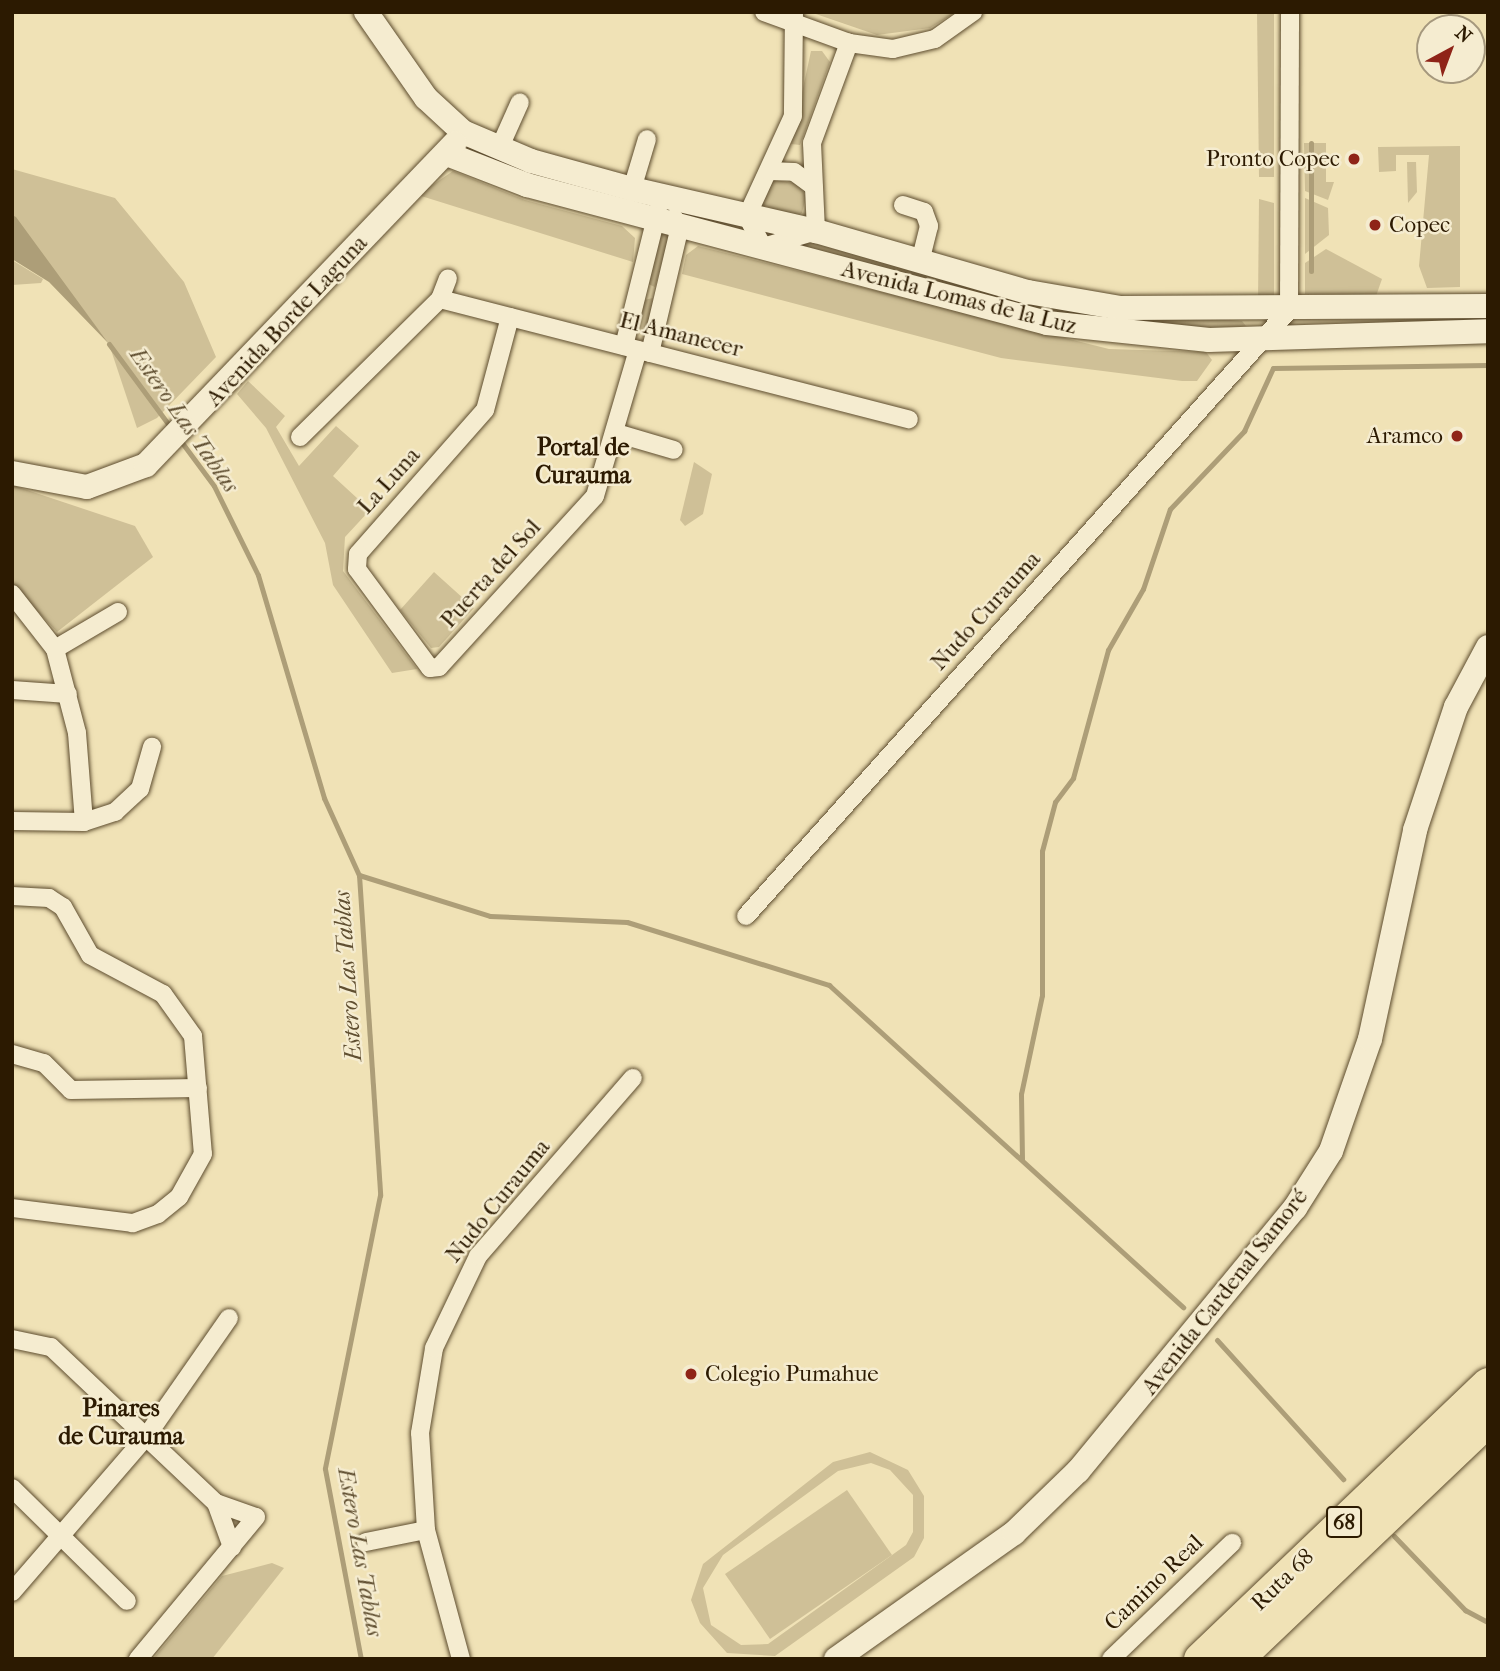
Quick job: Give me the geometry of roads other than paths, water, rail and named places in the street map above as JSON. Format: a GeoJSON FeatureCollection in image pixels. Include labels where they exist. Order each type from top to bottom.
{"type":"FeatureCollection","features":[{"type":"Feature","properties":{"kind":"highway","name":"Ruta 68"},"geometry":{"type":"LineString","coordinates":[[1200,1659],[1488,1384]]}},
{"type":"Feature","properties":{"kind":"highway","name":"Ruta 68"},"geometry":{"type":"LineString","coordinates":[[1236,1659],[1488,1419]]}},
{"type":"Feature","properties":{"kind":"street","name":"Avenida Lomas de la Luz"},"geometry":{"type":"LineString","coordinates":[[366,12],[426,98],[463,132],[499,149],[632,189],[680,226],[1020,317],[1147,337],[1264,338],[1488,331]]}},
{"type":"Feature","properties":{"kind":"street"},"geometry":{"type":"LineString","coordinates":[[764,12],[795,16],[849,43],[878,49],[921,44],[973,12]]}},
{"type":"Feature","properties":{"kind":"street"},"geometry":{"type":"LineString","coordinates":[[1289,310],[1290,12]]}},
{"type":"Feature","properties":{"kind":"street"},"geometry":{"type":"LineString","coordinates":[[795,16],[793,116],[769,171],[755,188],[747,216],[763,247],[816,231],[813,186],[817,120],[849,43]]}},
{"type":"Feature","properties":{"kind":"street"},"geometry":{"type":"LineString","coordinates":[[499,149],[522,102]]}},
{"type":"Feature","properties":{"kind":"street","name":"Avenida Borde Laguna"},"geometry":{"type":"LineString","coordinates":[[12,472],[87,487],[122,478],[157,457],[447,154],[463,132]]}},
{"type":"Feature","properties":{"kind":"street"},"geometry":{"type":"LineString","coordinates":[[632,189],[648,139]]}},
{"type":"Feature","properties":{"kind":"street","name":"Avenida Lomas de la Luz"},"geometry":{"type":"LineString","coordinates":[[447,154],[527,185],[658,208],[747,216],[816,231],[1028,292],[1170,312],[1488,306]]}},
{"type":"Feature","properties":{"kind":"street"},"geometry":{"type":"LineString","coordinates":[[769,171],[794,172],[813,186]]}},
{"type":"Feature","properties":{"kind":"street","name":"Avenida Lomas de la Luz"},"geometry":{"type":"LineString","coordinates":[[903,205],[924,212],[929,226],[920,261]]}},
{"type":"Feature","properties":{"kind":"street","name":"Puerta del Sol"},"geometry":{"type":"LineString","coordinates":[[637,350],[638,289],[658,208]]}},
{"type":"Feature","properties":{"kind":"street","name":"Puerta del Sol"},"geometry":{"type":"LineString","coordinates":[[430,668],[439,667],[595,496],[616,433],[637,350],[664,295],[680,226]]}},
{"type":"Feature","properties":{"kind":"street"},"geometry":{"type":"LineString","coordinates":[[300,437],[440,299],[448,278]]}},
{"type":"Feature","properties":{"kind":"street"},"geometry":{"type":"LineString","coordinates":[[638,289],[664,295]]}},
{"type":"Feature","properties":{"kind":"street"},"geometry":{"type":"LineString","coordinates":[[1020,317],[1028,292]]}},
{"type":"Feature","properties":{"kind":"street","name":"El Amanecer"},"geometry":{"type":"LineString","coordinates":[[440,299],[909,419]]}},
{"type":"Feature","properties":{"kind":"street","name":"Nudo Curauma"},"geometry":{"type":"LineString","coordinates":[[746,916],[1289,310]]}},
{"type":"Feature","properties":{"kind":"street","name":"La Luna"},"geometry":{"type":"LineString","coordinates":[[430,668],[357,569],[358,554],[485,410],[510,317]]}},
{"type":"Feature","properties":{"kind":"street"},"geometry":{"type":"LineString","coordinates":[[616,433],[674,450]]}},
{"type":"Feature","properties":{"kind":"street"},"geometry":{"type":"LineString","coordinates":[[12,594],[55,649],[68,694],[84,822]]}},
{"type":"Feature","properties":{"kind":"street"},"geometry":{"type":"LineString","coordinates":[[55,649],[118,612]]}},
{"type":"Feature","properties":{"kind":"street","name":"Avenida Cardenal Samoré"},"geometry":{"type":"LineString","coordinates":[[836,1659],[1014,1534],[1069,1481],[1296,1208],[1331,1151],[1370,1039],[1415,830],[1456,707],[1488,647]]}},
{"type":"Feature","properties":{"kind":"street"},"geometry":{"type":"LineString","coordinates":[[12,690],[68,694]]}},
{"type":"Feature","properties":{"kind":"street"},"geometry":{"type":"LineString","coordinates":[[12,821],[84,822],[115,812],[139,789],[152,747]]}},
{"type":"Feature","properties":{"kind":"street"},"geometry":{"type":"LineString","coordinates":[[12,896],[49,898],[63,907],[90,955],[163,994],[193,1036],[203,1154],[192,1182],[158,1214],[132,1223],[12,1208]]}},
{"type":"Feature","properties":{"kind":"street"},"geometry":{"type":"LineString","coordinates":[[12,1054],[44,1063],[71,1090],[198,1088]]}},
{"type":"Feature","properties":{"kind":"street","name":"Nudo Curauma"},"geometry":{"type":"LineString","coordinates":[[461,1659],[426,1530],[424,1393],[453,1300],[478,1256],[633,1078]]}},
{"type":"Feature","properties":{"kind":"street"},"geometry":{"type":"LineString","coordinates":[[12,1592],[61,1530],[146,1437],[229,1318]]}},
{"type":"Feature","properties":{"kind":"street"},"geometry":{"type":"LineString","coordinates":[[12,1339],[51,1347],[216,1503],[256,1517],[138,1659]]}},
{"type":"Feature","properties":{"kind":"street"},"geometry":{"type":"LineString","coordinates":[[12,1488],[61,1530],[127,1601]]}},
{"type":"Feature","properties":{"kind":"street"},"geometry":{"type":"LineString","coordinates":[[216,1503],[232,1547]]}},
{"type":"Feature","properties":{"kind":"street"},"geometry":{"type":"LineString","coordinates":[[366,1542],[426,1530]]}},
{"type":"Feature","properties":{"kind":"street","name":"Camino Real"},"geometry":{"type":"LineString","coordinates":[[1111,1659],[1232,1543]]}},
{"type":"Feature","properties":{"kind":"waterway"},"geometry":{"type":"LineString","coordinates":[[1311,143],[1311,271]]}},
{"type":"Feature","properties":{"kind":"waterway","name":"Estero Las Tablas"},"geometry":{"type":"LineString","coordinates":[[109,344],[172,429]]}},
{"type":"Feature","properties":{"kind":"waterway"},"geometry":{"type":"LineString","coordinates":[[1022,1159],[1021,1094],[1042,995],[1042,851],[1055,802],[1073,778],[1108,650],[1143,589],[1170,509],[1244,431],[1273,368],[1488,365]]}},
{"type":"Feature","properties":{"kind":"waterway","name":"Estero Las Tablas"},"geometry":{"type":"LineString","coordinates":[[180,440],[214,486],[258,575],[324,798],[359,875],[380,1195],[325,1469],[361,1659]]}},
{"type":"Feature","properties":{"kind":"waterway"},"geometry":{"type":"LineString","coordinates":[[359,875],[490,916],[627,922],[829,985],[1183,1307]]}},
{"type":"Feature","properties":{"kind":"waterway"},"geometry":{"type":"LineString","coordinates":[[1217,1340],[1343,1479]]}},
{"type":"Feature","properties":{"kind":"waterway"},"geometry":{"type":"LineString","coordinates":[[1394,1536],[1465,1610],[1488,1622]]}},
{"type":"Feature","properties":{"kind":"place","name":"Pronto Copec"},"geometry":{"type":"Point","coordinates":[1354,159]}},
{"type":"Feature","properties":{"kind":"place","name":"Copec"},"geometry":{"type":"Point","coordinates":[1375,225]}},
{"type":"Feature","properties":{"kind":"place","name":"Aramco"},"geometry":{"type":"Point","coordinates":[1457,436]}},
{"type":"Feature","properties":{"kind":"place","name":"Colegio Pumahue"},"geometry":{"type":"Point","coordinates":[691,1374]}},
{"type":"Feature","properties":{"kind":"district","name":"Portal de Curauma"},"geometry":{"type":"Point","coordinates":[583,462]}},
{"type":"Feature","properties":{"kind":"district","name":"Pinares de Curauma"},"geometry":{"type":"Point","coordinates":[121,1423]}}]}
